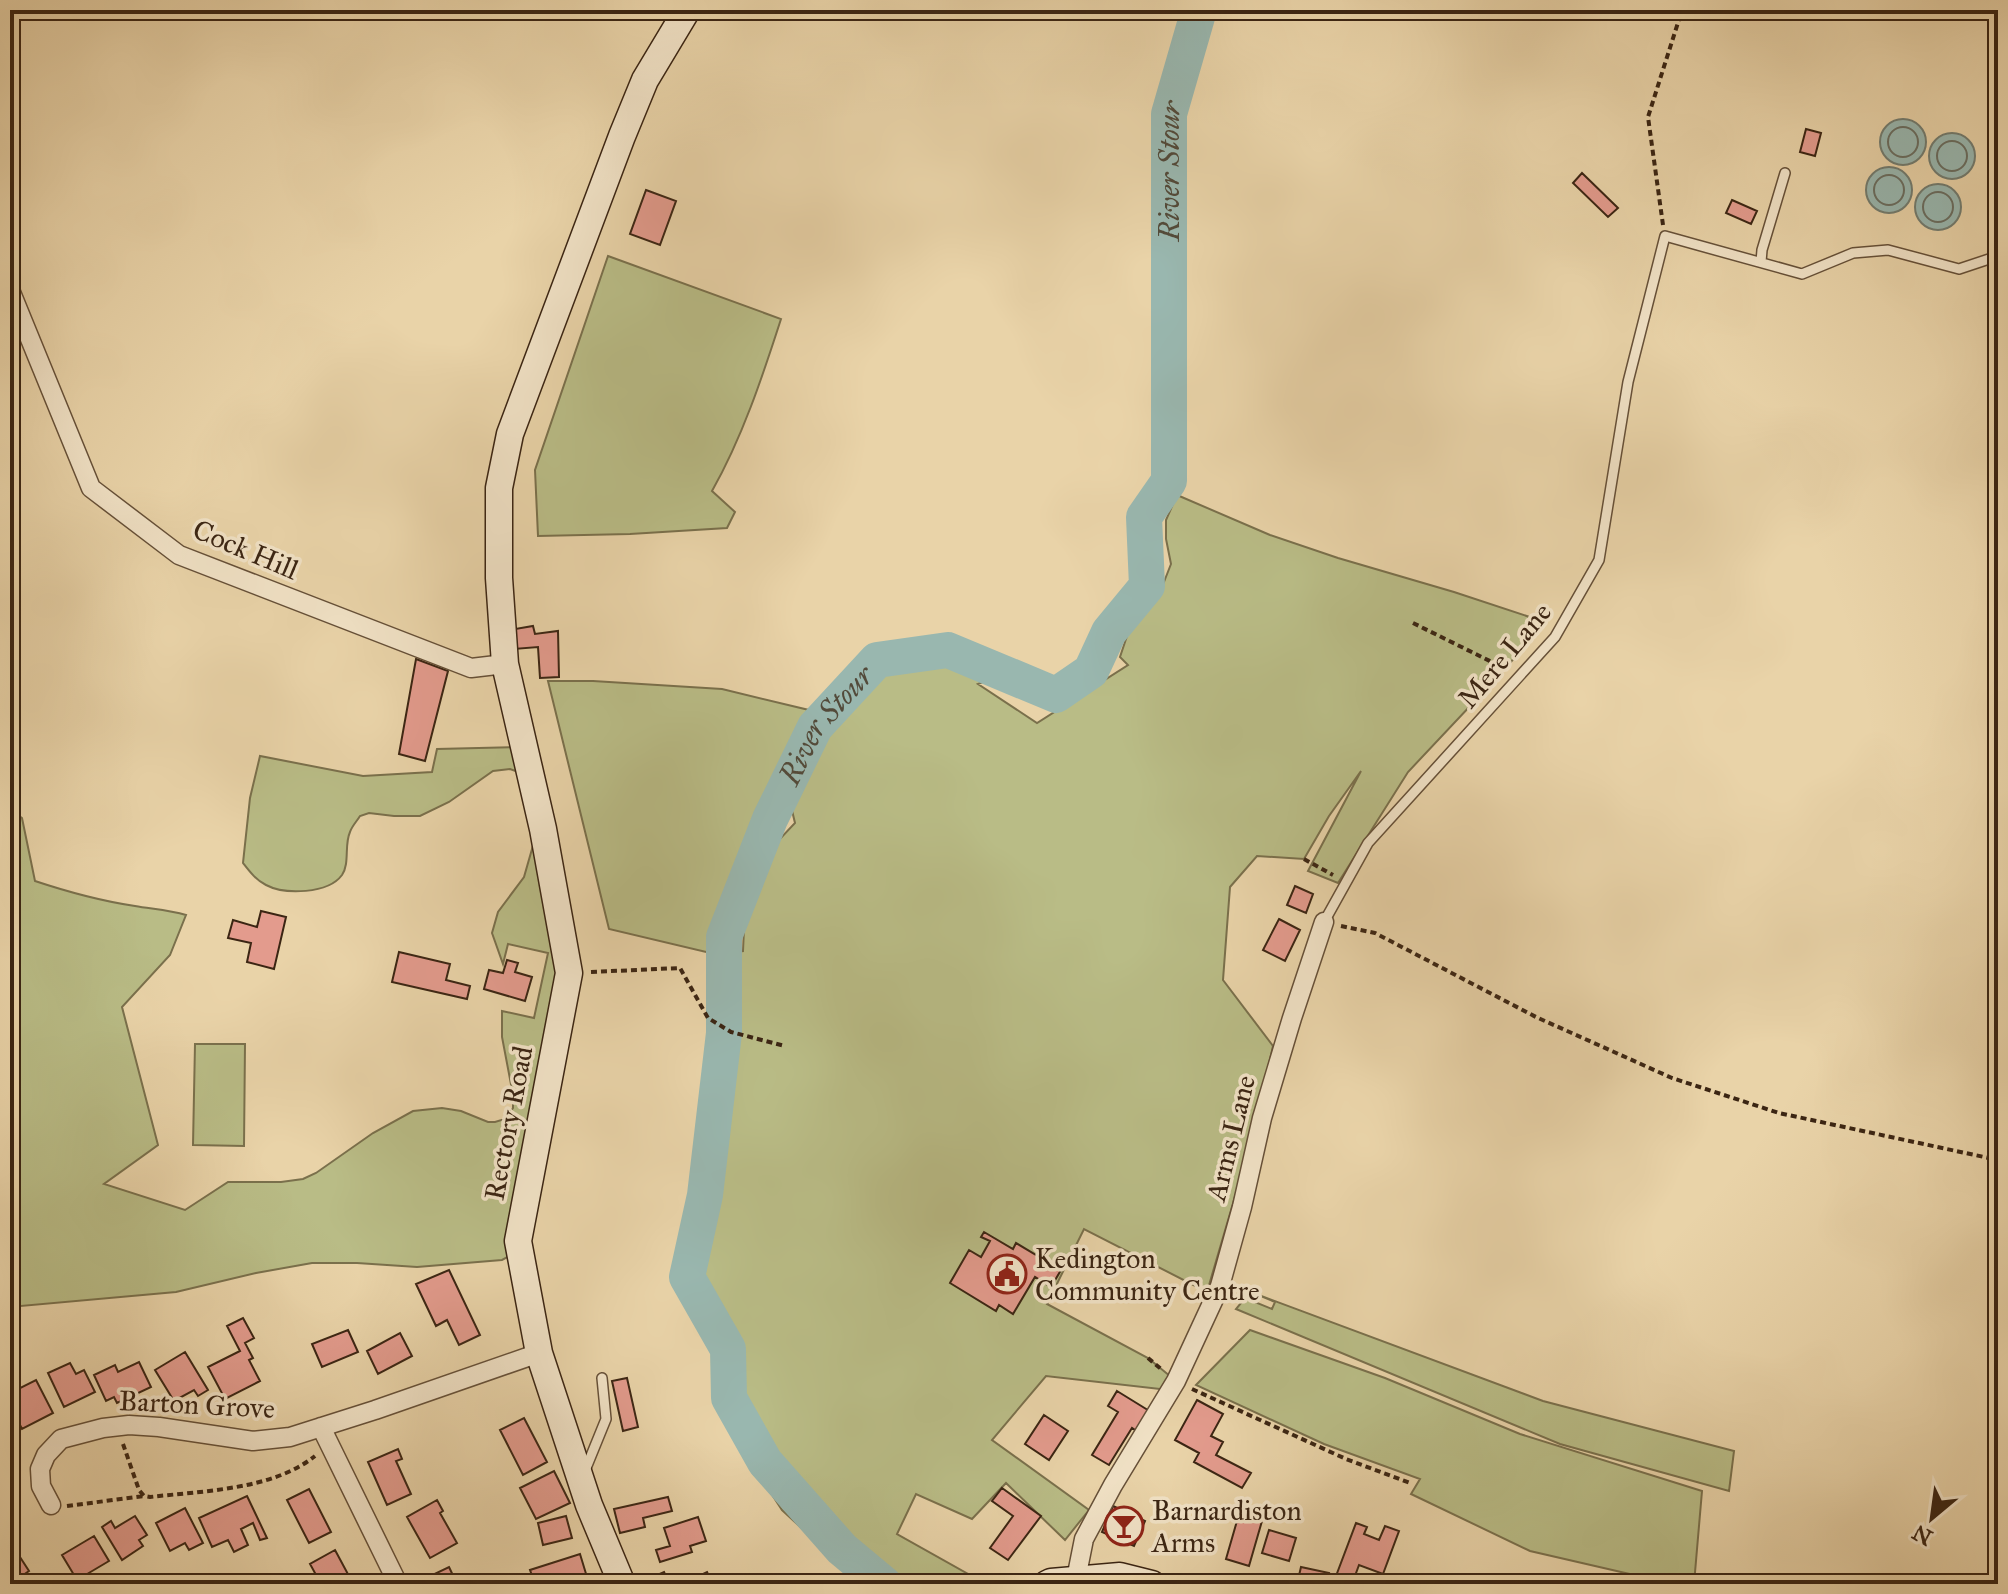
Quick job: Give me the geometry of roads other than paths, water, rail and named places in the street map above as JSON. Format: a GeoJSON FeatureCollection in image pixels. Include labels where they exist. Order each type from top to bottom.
{"type":"FeatureCollection","features":[{"type":"Feature","properties":{"kind":"street","name":"Rectory Road"},"geometry":{"type":"LineString","coordinates":[[622,1584],[589,1505],[539,1353],[518,1241],[569,973],[543,829],[505,664],[499,578],[499,488],[510,434],[622,136],[645,80],[687,10]]}},
{"type":"Feature","properties":{"kind":"street","name":"Cock Hill"},"geometry":{"type":"LineString","coordinates":[[10,290],[91,488],[103,498],[179,555],[471,668],[505,664]]}},
{"type":"Feature","properties":{"kind":"street","name":"Arms Lane"},"geometry":{"type":"LineString","coordinates":[[1087,1580],[1084,1539],[1176,1381],[1203,1304],[1220,1286],[1262,1118],[1324,922]]}},
{"type":"Feature","properties":{"kind":"street","name":"Barton Grove"},"geometry":{"type":"LineString","coordinates":[[51,1505],[41,1486],[40,1469],[46,1455],[61,1439],[129,1425],[253,1441],[325,1435],[375,1410],[539,1353]]}},
{"type":"Feature","properties":{"kind":"street"},"geometry":{"type":"LineString","coordinates":[[325,1435],[398,1584]]}},
{"type":"Feature","properties":{"kind":"street"},"geometry":{"type":"LineString","coordinates":[[1047,1584],[1120,1576],[1152,1584]]}},
{"type":"Feature","properties":{"kind":"lane"},"geometry":{"type":"LineString","coordinates":[[1785,173],[1761,262],[1802,274],[1853,253],[1888,250],[1959,269],[1998,256]]}},
{"type":"Feature","properties":{"kind":"lane","name":"Mere Lane"},"geometry":{"type":"LineString","coordinates":[[1324,922],[1368,843],[1555,637],[1599,560],[1628,382],[1665,236],[1761,262]]}},
{"type":"Feature","properties":{"kind":"lane"},"geometry":{"type":"LineString","coordinates":[[581,1480],[606,1419],[602,1378]]}},
{"type":"Feature","properties":{"kind":"water"},"geometry":{"type":"Polygon","coordinates":[[[1903,119],[1920,125],[1926,142],[1920,159],[1903,165],[1886,159],[1880,142],[1886,125],[1903,119]]]}},
{"type":"Feature","properties":{"kind":"water"},"geometry":{"type":"Polygon","coordinates":[[[1952,133],[1969,139],[1975,156],[1969,173],[1952,179],[1935,173],[1929,156],[1935,139],[1952,133]]]}},
{"type":"Feature","properties":{"kind":"water"},"geometry":{"type":"Polygon","coordinates":[[[1889,167],[1906,173],[1912,190],[1906,207],[1889,213],[1872,207],[1866,190],[1872,173],[1889,167]]]}},
{"type":"Feature","properties":{"kind":"water"},"geometry":{"type":"Polygon","coordinates":[[[1938,184],[1955,190],[1961,207],[1955,224],[1938,230],[1921,224],[1915,207],[1921,190],[1938,184]]]}},
{"type":"Feature","properties":{"kind":"waterway","name":"River Stour"},"geometry":{"type":"LineString","coordinates":[[884,1584],[842,1549],[765,1462],[729,1398],[728,1349],[687,1277],[705,1195],[724,1033],[724,937],[770,819],[815,727],[877,660],[948,650],[1056,695],[1091,671],[1109,632],[1147,586],[1144,517],[1169,481],[1169,114],[1199,10]]}},
{"type":"Feature","properties":{"kind":"place","name":"Kedington Community Centre"},"geometry":{"type":"Point","coordinates":[1007,1274]}},
{"type":"Feature","properties":{"kind":"place","name":"Barnardiston Arms"},"geometry":{"type":"Point","coordinates":[1124,1526]}}]}
